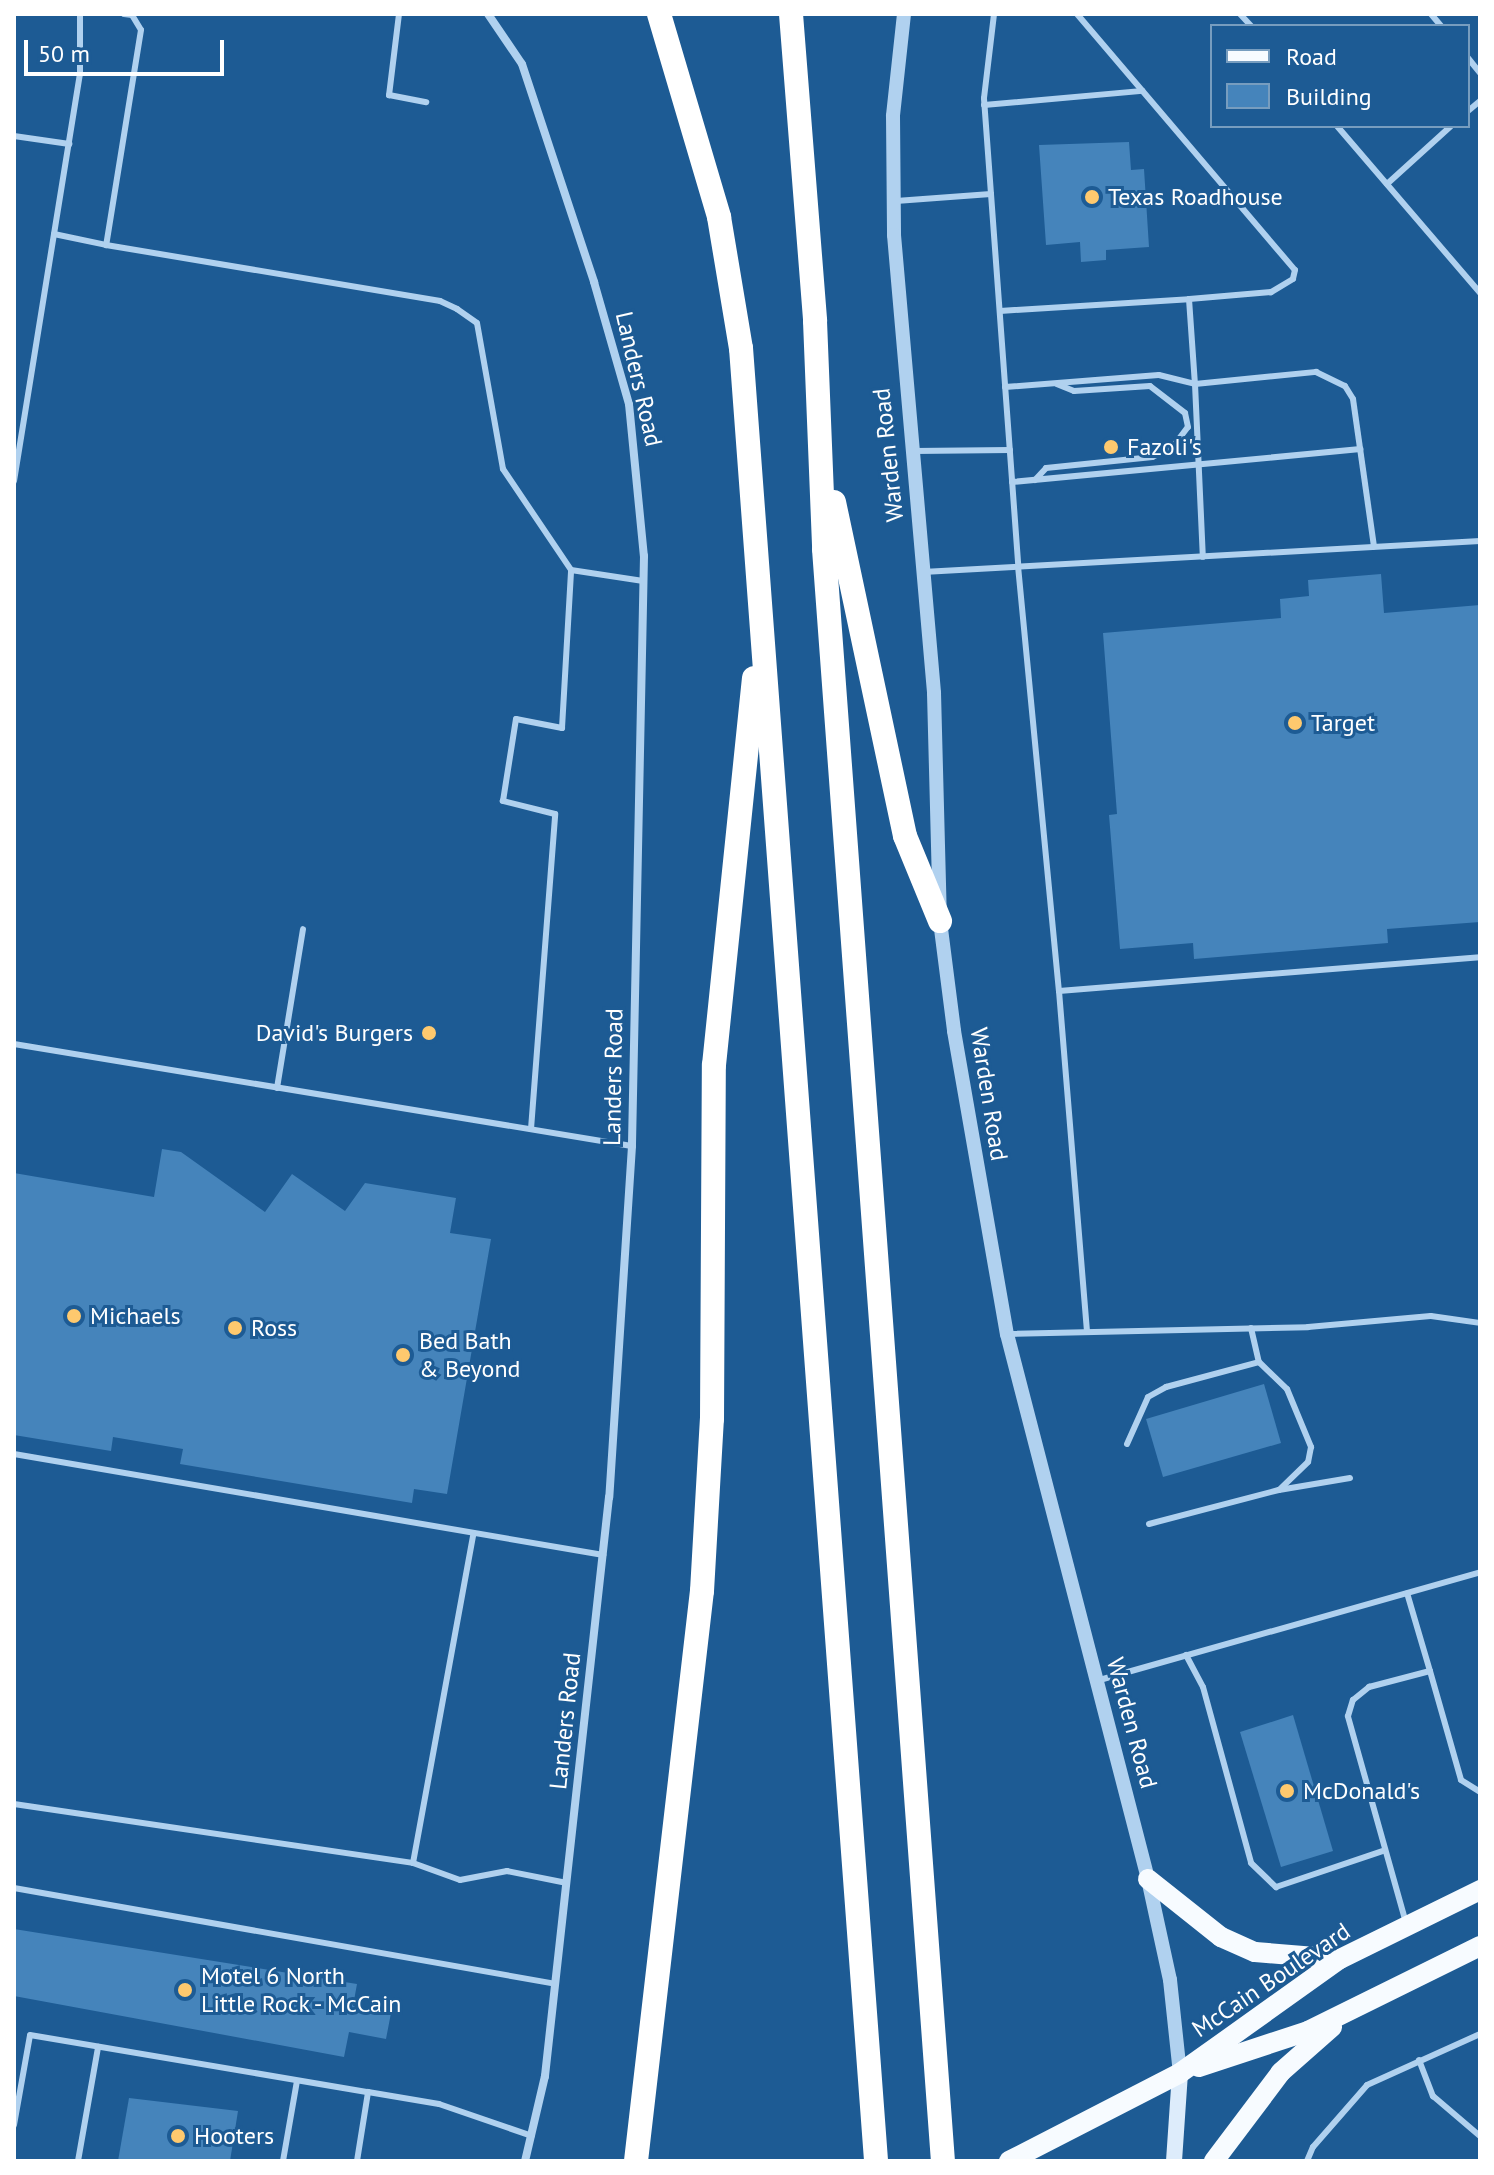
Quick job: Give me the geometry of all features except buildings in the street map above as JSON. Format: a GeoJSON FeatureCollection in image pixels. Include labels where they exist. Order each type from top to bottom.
{"type":"FeatureCollection","features":[{"type":"Feature","properties":{"kind":"highway"},"geometry":{"type":"LineString","coordinates":[[659,14],[724,246],[741,348],[876,2161]]}},
{"type":"Feature","properties":{"kind":"highway"},"geometry":{"type":"LineString","coordinates":[[791,14],[943,2161]]}},
{"type":"Feature","properties":{"kind":"highway"},"geometry":{"type":"LineString","coordinates":[[820,434],[905,836],[940,921]]}},
{"type":"Feature","properties":{"kind":"highway"},"geometry":{"type":"LineString","coordinates":[[636,2161],[703,1577],[712,1419],[714,1065],[760,620]]}},
{"type":"Feature","properties":{"kind":"main road"},"geometry":{"type":"LineString","coordinates":[[1148,1879],[1221,1937],[1255,1952],[1340,1959]]}},
{"type":"Feature","properties":{"kind":"main road","name":"McCain Boulevard"},"geometry":{"type":"LineString","coordinates":[[1014,2158],[1180,2073],[1340,1959],[1480,1890]]}},
{"type":"Feature","properties":{"kind":"main road","name":"McCain Boulevard"},"geometry":{"type":"LineString","coordinates":[[1180,2073],[1308,2031],[1480,1946]]}},
{"type":"Feature","properties":{"kind":"main road"},"geometry":{"type":"LineString","coordinates":[[1214,2161],[1281,2072],[1350,2011]]}},
{"type":"Feature","properties":{"kind":"main road","name":"Warden Road"},"geometry":{"type":"LineString","coordinates":[[1174,2161],[1180,2073]]}},
{"type":"Feature","properties":{"kind":"street","name":"Landers Road"},"geometry":{"type":"LineString","coordinates":[[488,14],[522,64],[629,404],[642,501],[632,1146],[603,1555],[556,1984],[534,2136],[525,2161]]}},
{"type":"Feature","properties":{"kind":"street","name":"Warden Road"},"geometry":{"type":"LineString","coordinates":[[904,14],[893,116],[893,201],[938,772],[940,921],[968,1123],[1007,1334],[1148,1879],[1170,1980],[1180,2073]]}},
{"type":"Feature","properties":{"kind":"lane"},"geometry":{"type":"LineString","coordinates":[[14,481],[80,74],[80,14]]}},
{"type":"Feature","properties":{"kind":"lane"},"geometry":{"type":"LineString","coordinates":[[106,245],[141,30],[132,15],[124,14]]}},
{"type":"Feature","properties":{"kind":"lane"},"geometry":{"type":"LineString","coordinates":[[399,14],[389,95],[426,102]]}},
{"type":"Feature","properties":{"kind":"lane"},"geometry":{"type":"LineString","coordinates":[[994,14],[984,105],[1018,566],[1059,991],[1087,1331]]}},
{"type":"Feature","properties":{"kind":"lane"},"geometry":{"type":"LineString","coordinates":[[1000,311],[1271,292],[1293,279],[1295,270],[1077,14]]}},
{"type":"Feature","properties":{"kind":"lane"},"geometry":{"type":"LineString","coordinates":[[984,105],[1142,91]]}},
{"type":"Feature","properties":{"kind":"lane"},"geometry":{"type":"LineString","coordinates":[[1339,128],[1480,293]]}},
{"type":"Feature","properties":{"kind":"lane"},"geometry":{"type":"LineString","coordinates":[[1387,184],[1449,128]]}},
{"type":"Feature","properties":{"kind":"lane"},"geometry":{"type":"LineString","coordinates":[[14,136],[69,144]]}},
{"type":"Feature","properties":{"kind":"lane"},"geometry":{"type":"LineString","coordinates":[[893,201],[991,194]]}},
{"type":"Feature","properties":{"kind":"lane"},"geometry":{"type":"LineString","coordinates":[[54,234],[440,301],[477,323],[503,469],[571,570],[562,728],[516,719],[503,801],[555,814],[531,1129]]}},
{"type":"Feature","properties":{"kind":"lane"},"geometry":{"type":"LineString","coordinates":[[1189,299],[1203,557]]}},
{"type":"Feature","properties":{"kind":"lane"},"geometry":{"type":"LineString","coordinates":[[1005,387],[1159,375],[1195,384],[1329,375],[1353,399],[1374,547]]}},
{"type":"Feature","properties":{"kind":"lane"},"geometry":{"type":"LineString","coordinates":[[1035,480],[1046,468],[1152,457],[1172,448],[1188,427],[1185,413],[1150,386],[1074,391],[1055,383]]}},
{"type":"Feature","properties":{"kind":"lane"},"geometry":{"type":"LineString","coordinates":[[1012,482],[1360,449]]}},
{"type":"Feature","properties":{"kind":"lane"},"geometry":{"type":"LineString","coordinates":[[911,451],[1010,450]]}},
{"type":"Feature","properties":{"kind":"lane"},"geometry":{"type":"LineString","coordinates":[[923,572],[1480,541]]}},
{"type":"Feature","properties":{"kind":"lane"},"geometry":{"type":"LineString","coordinates":[[571,570],[643,581]]}},
{"type":"Feature","properties":{"kind":"lane"},"geometry":{"type":"LineString","coordinates":[[277,1088],[303,929]]}},
{"type":"Feature","properties":{"kind":"lane"},"geometry":{"type":"LineString","coordinates":[[1059,991],[1480,957]]}},
{"type":"Feature","properties":{"kind":"lane"},"geometry":{"type":"LineString","coordinates":[[14,1044],[632,1146]]}},
{"type":"Feature","properties":{"kind":"lane"},"geometry":{"type":"LineString","coordinates":[[1007,1334],[1251,1328],[1431,1316],[1480,1323]]}},
{"type":"Feature","properties":{"kind":"lane"},"geometry":{"type":"LineString","coordinates":[[1251,1328],[1259,1362],[1287,1389],[1311,1447],[1308,1462],[1279,1490]]}},
{"type":"Feature","properties":{"kind":"lane"},"geometry":{"type":"LineString","coordinates":[[1127,1444],[1148,1397],[1166,1387],[1259,1362]]}},
{"type":"Feature","properties":{"kind":"lane"},"geometry":{"type":"LineString","coordinates":[[14,1454],[603,1555]]}},
{"type":"Feature","properties":{"kind":"lane"},"geometry":{"type":"LineString","coordinates":[[1149,1524],[1279,1490],[1350,1478]]}},
{"type":"Feature","properties":{"kind":"lane"},"geometry":{"type":"LineString","coordinates":[[413,1863],[473,1535]]}},
{"type":"Feature","properties":{"kind":"lane"},"geometry":{"type":"LineString","coordinates":[[1096,1681],[1480,1572]]}},
{"type":"Feature","properties":{"kind":"lane"},"geometry":{"type":"LineString","coordinates":[[1407,1593],[1461,1780],[1480,1792]]}},
{"type":"Feature","properties":{"kind":"lane"},"geometry":{"type":"LineString","coordinates":[[1186,1655],[1203,1687],[1251,1863],[1276,1887],[1383,1851]]}},
{"type":"Feature","properties":{"kind":"lane"},"geometry":{"type":"LineString","coordinates":[[1408,1926],[1383,1851],[1348,1716],[1353,1700],[1369,1687],[1430,1671]]}},
{"type":"Feature","properties":{"kind":"lane"},"geometry":{"type":"LineString","coordinates":[[14,1804],[413,1863],[460,1880],[507,1871],[567,1883]]}},
{"type":"Feature","properties":{"kind":"lane"},"geometry":{"type":"LineString","coordinates":[[14,1888],[556,1984]]}},
{"type":"Feature","properties":{"kind":"lane"},"geometry":{"type":"LineString","coordinates":[[1307,2161],[1313,2147],[1367,2085],[1480,2034]]}},
{"type":"Feature","properties":{"kind":"lane"},"geometry":{"type":"LineString","coordinates":[[14,2125],[30,2035],[439,2104],[534,2136]]}},
{"type":"Feature","properties":{"kind":"lane"},"geometry":{"type":"LineString","coordinates":[[78,2161],[98,2047]]}},
{"type":"Feature","properties":{"kind":"lane"},"geometry":{"type":"LineString","coordinates":[[1419,2060],[1433,2096],[1480,2136]]}},
{"type":"Feature","properties":{"kind":"lane"},"geometry":{"type":"LineString","coordinates":[[283,2161],[297,2081]]}},
{"type":"Feature","properties":{"kind":"lane"},"geometry":{"type":"LineString","coordinates":[[357,2161],[368,2092]]}},
{"type":"Feature","properties":{"kind":"place","name":"Texas Roadhouse"},"geometry":{"type":"Point","coordinates":[1092,197]}},
{"type":"Feature","properties":{"kind":"place","name":"Fazoli's"},"geometry":{"type":"Point","coordinates":[1111,447]}},
{"type":"Feature","properties":{"kind":"place","name":"Target"},"geometry":{"type":"Point","coordinates":[1295,723]}},
{"type":"Feature","properties":{"kind":"place","name":"David's Burgers"},"geometry":{"type":"Point","coordinates":[429,1033]}},
{"type":"Feature","properties":{"kind":"place","name":"Michaels"},"geometry":{"type":"Point","coordinates":[74,1316]}},
{"type":"Feature","properties":{"kind":"place","name":"Ross"},"geometry":{"type":"Point","coordinates":[235,1328]}},
{"type":"Feature","properties":{"kind":"place","name":"Bed Bath & Beyond"},"geometry":{"type":"Point","coordinates":[403,1355]}},
{"type":"Feature","properties":{"kind":"place","name":"McDonald's"},"geometry":{"type":"Point","coordinates":[1287,1791]}},
{"type":"Feature","properties":{"kind":"place","name":"Motel 6 North Little Rock - McCain"},"geometry":{"type":"Point","coordinates":[185,1990]}},
{"type":"Feature","properties":{"kind":"place","name":"Hooters"},"geometry":{"type":"Point","coordinates":[178,2136]}}]}
